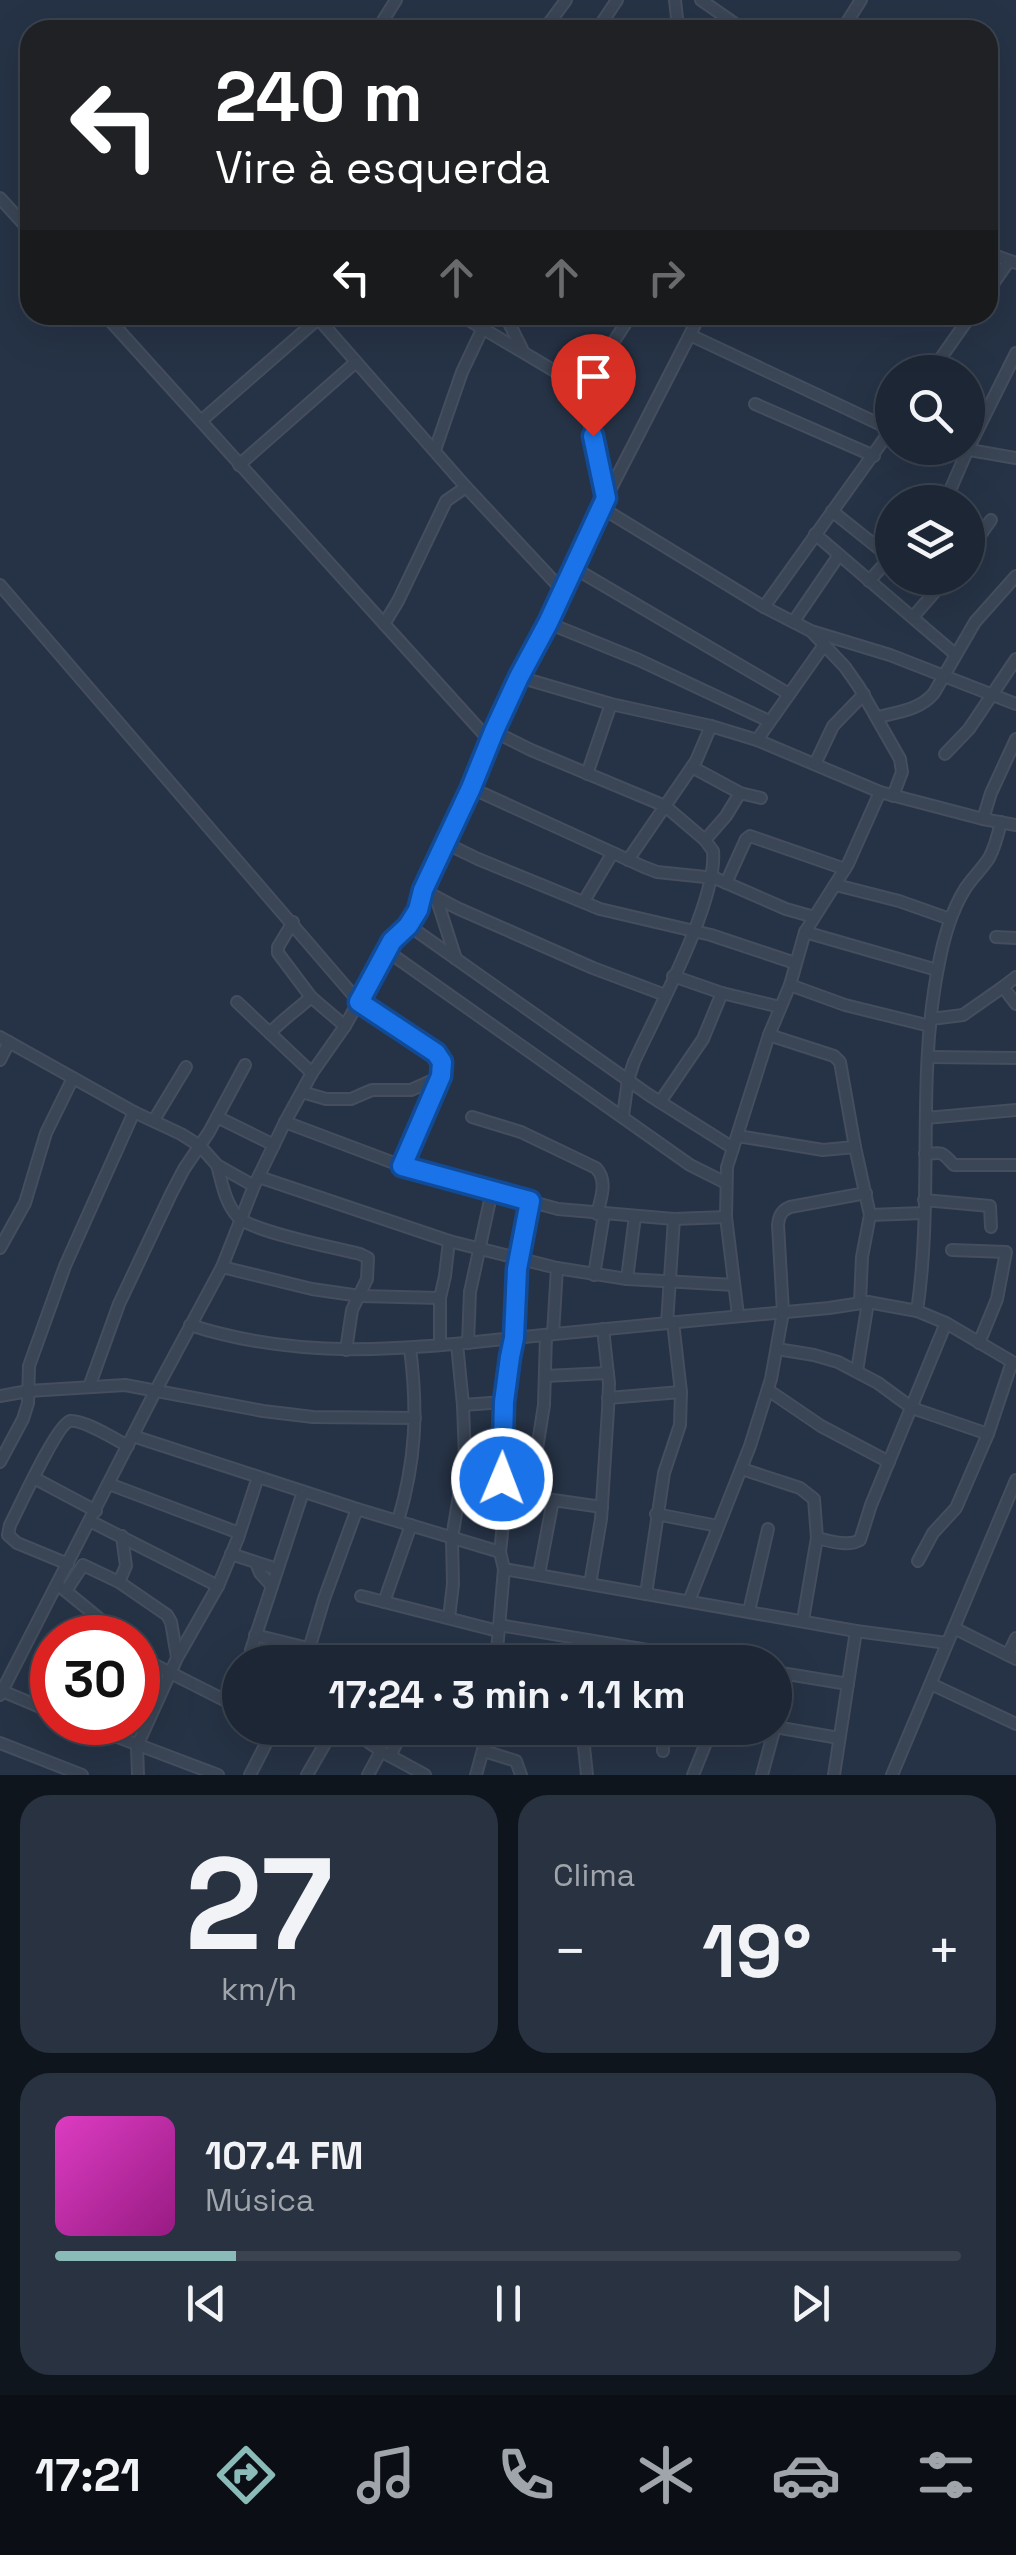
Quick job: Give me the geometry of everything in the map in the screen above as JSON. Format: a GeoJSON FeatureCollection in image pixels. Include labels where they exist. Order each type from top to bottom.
{"type":"FeatureCollection","features":[{"type":"Feature","properties":{"kind":"street"},"geometry":{"type":"LineString","coordinates":[[552,19],[566,0]]}},
{"type":"Feature","properties":{"kind":"street"},"geometry":{"type":"LineString","coordinates":[[701,0],[730,20]]}},
{"type":"Feature","properties":{"kind":"street"},"geometry":{"type":"LineString","coordinates":[[0,198],[20,220]]}},
{"type":"Feature","properties":{"kind":"street"},"geometry":{"type":"LineString","coordinates":[[115,325],[384,624],[492,736],[665,806],[705,840],[714,856],[710,878],[694,931],[628,1080],[623,1116]]}},
{"type":"Feature","properties":{"kind":"street"},"geometry":{"type":"LineString","coordinates":[[201,421],[307,325]]}},
{"type":"Feature","properties":{"kind":"street"},"geometry":{"type":"LineString","coordinates":[[323,325],[563,590]]}},
{"type":"Feature","properties":{"kind":"street"},"geometry":{"type":"LineString","coordinates":[[478,325],[522,350],[583,394],[604,503],[764,607],[812,631],[944,674],[1016,704]]}},
{"type":"Feature","properties":{"kind":"street"},"geometry":{"type":"LineString","coordinates":[[434,450],[457,384],[484,325]]}},
{"type":"Feature","properties":{"kind":"street"},"geometry":{"type":"LineString","coordinates":[[510,325],[522,350]]}},
{"type":"Feature","properties":{"kind":"street"},"geometry":{"type":"LineString","coordinates":[[586,404],[608,349],[624,325]]}},
{"type":"Feature","properties":{"kind":"street"},"geometry":{"type":"LineString","coordinates":[[689,325],[692,331],[875,421]]}},
{"type":"Feature","properties":{"kind":"street"},"geometry":{"type":"LineString","coordinates":[[62,1588],[68,1564],[222,1267],[256,1181],[285,1122],[386,951],[418,910],[423,890],[519,677],[695,325]]}},
{"type":"Feature","properties":{"kind":"street"},"geometry":{"type":"LineString","coordinates":[[943,355],[964,325]]}},
{"type":"Feature","properties":{"kind":"street"},"geometry":{"type":"LineString","coordinates":[[985,408],[1016,352]]}},
{"type":"Feature","properties":{"kind":"street"},"geometry":{"type":"LineString","coordinates":[[239,464],[356,362]]}},
{"type":"Feature","properties":{"kind":"street"},"geometry":{"type":"LineString","coordinates":[[755,404],[874,456],[764,607]]}},
{"type":"Feature","properties":{"kind":"street"},"geometry":{"type":"LineString","coordinates":[[985,452],[1016,458]]}},
{"type":"Feature","properties":{"kind":"street"},"geometry":{"type":"LineString","coordinates":[[384,624],[446,501],[466,487]]}},
{"type":"Feature","properties":{"kind":"street"},"geometry":{"type":"LineString","coordinates":[[832,511],[875,546]]}},
{"type":"Feature","properties":{"kind":"street"},"geometry":{"type":"LineString","coordinates":[[985,527],[990,520]]}},
{"type":"Feature","properties":{"kind":"street"},"geometry":{"type":"LineString","coordinates":[[815,534],[955,654]]}},
{"type":"Feature","properties":{"kind":"street"},"geometry":{"type":"LineString","coordinates":[[794,621],[839,555]]}},
{"type":"Feature","properties":{"kind":"street"},"geometry":{"type":"LineString","coordinates":[[574,568],[788,694]]}},
{"type":"Feature","properties":{"kind":"street"},"geometry":{"type":"LineString","coordinates":[[868,581],[875,574]]}},
{"type":"Feature","properties":{"kind":"street"},"geometry":{"type":"LineString","coordinates":[[878,717],[927,702],[991,601],[1016,576]]}},
{"type":"Feature","properties":{"kind":"street"},"geometry":{"type":"LineString","coordinates":[[0,585],[359,1002],[436,1053],[442,1062],[441,1076],[402,1166]]}},
{"type":"Feature","properties":{"kind":"street"},"geometry":{"type":"LineString","coordinates":[[913,617],[932,595]]}},
{"type":"Feature","properties":{"kind":"street"},"geometry":{"type":"LineString","coordinates":[[548,623],[639,660],[768,721]]}},
{"type":"Feature","properties":{"kind":"street"},"geometry":{"type":"LineString","coordinates":[[812,631],[864,694],[902,763],[893,796]]}},
{"type":"Feature","properties":{"kind":"street"},"geometry":{"type":"LineString","coordinates":[[757,740],[824,645]]}},
{"type":"Feature","properties":{"kind":"street"},"geometry":{"type":"LineString","coordinates":[[945,754],[969,730],[1016,659]]}},
{"type":"Feature","properties":{"kind":"street"},"geometry":{"type":"LineString","coordinates":[[519,677],[611,704],[711,726],[757,740],[880,792],[1016,825]]}},
{"type":"Feature","properties":{"kind":"street"},"geometry":{"type":"LineString","coordinates":[[815,764],[833,726],[864,694]]}},
{"type":"Feature","properties":{"kind":"street"},"geometry":{"type":"LineString","coordinates":[[587,774],[611,704]]}},
{"type":"Feature","properties":{"kind":"street"},"geometry":{"type":"LineString","coordinates":[[628,860],[692,767],[711,726]]}},
{"type":"Feature","properties":{"kind":"street"},"geometry":{"type":"LineString","coordinates":[[984,819],[990,793],[1016,739]]}},
{"type":"Feature","properties":{"kind":"street"},"geometry":{"type":"LineString","coordinates":[[692,767],[740,793],[761,798]]}},
{"type":"Feature","properties":{"kind":"street"},"geometry":{"type":"LineString","coordinates":[[471,788],[657,872],[726,882],[772,904],[814,917]]}},
{"type":"Feature","properties":{"kind":"street"},"geometry":{"type":"LineString","coordinates":[[738,1316],[726,1218],[732,1148],[806,932],[845,869],[880,792]]}},
{"type":"Feature","properties":{"kind":"street"},"geometry":{"type":"LineString","coordinates":[[705,840],[740,793]]}},
{"type":"Feature","properties":{"kind":"street"},"geometry":{"type":"LineString","coordinates":[[918,1311],[923,1271],[929,1056],[937,970],[950,919],[993,850],[1001,822]]}},
{"type":"Feature","properties":{"kind":"street"},"geometry":{"type":"LineString","coordinates":[[726,882],[750,836],[845,869]]}},
{"type":"Feature","properties":{"kind":"street"},"geometry":{"type":"LineString","coordinates":[[445,842],[614,913],[694,931],[794,963]]}},
{"type":"Feature","properties":{"kind":"street"},"geometry":{"type":"LineString","coordinates":[[584,901],[612,854]]}},
{"type":"Feature","properties":{"kind":"street"},"geometry":{"type":"LineString","coordinates":[[836,885],[950,919]]}},
{"type":"Feature","properties":{"kind":"street"},"geometry":{"type":"LineString","coordinates":[[423,890],[593,968],[665,995]]}},
{"type":"Feature","properties":{"kind":"street"},"geometry":{"type":"LineString","coordinates":[[436,898],[456,960]]}},
{"type":"Feature","properties":{"kind":"street"},"geometry":{"type":"LineString","coordinates":[[292,922],[277,951],[311,996],[345,1026]]}},
{"type":"Feature","properties":{"kind":"street"},"geometry":{"type":"LineString","coordinates":[[408,926],[732,1148]]}},
{"type":"Feature","properties":{"kind":"street"},"geometry":{"type":"LineString","coordinates":[[806,932],[937,970]]}},
{"type":"Feature","properties":{"kind":"street"},"geometry":{"type":"LineString","coordinates":[[996,937],[1016,938]]}},
{"type":"Feature","properties":{"kind":"street"},"geometry":{"type":"LineString","coordinates":[[386,951],[690,1165],[726,1183]]}},
{"type":"Feature","properties":{"kind":"street"},"geometry":{"type":"LineString","coordinates":[[674,976],[780,1007]]}},
{"type":"Feature","properties":{"kind":"street"},"geometry":{"type":"LineString","coordinates":[[790,985],[846,1006],[931,1023],[963,1016],[1016,976]]}},
{"type":"Feature","properties":{"kind":"street"},"geometry":{"type":"LineString","coordinates":[[1003,988],[1016,1004]]}},
{"type":"Feature","properties":{"kind":"street"},"geometry":{"type":"LineString","coordinates":[[660,1102],[702,1040],[722,993]]}},
{"type":"Feature","properties":{"kind":"street"},"geometry":{"type":"LineString","coordinates":[[270,1033],[311,996]]}},
{"type":"Feature","properties":{"kind":"street"},"geometry":{"type":"LineString","coordinates":[[238,1002],[312,1073]]}},
{"type":"Feature","properties":{"kind":"street"},"geometry":{"type":"LineString","coordinates":[[770,1035],[839,1059],[870,1215],[862,1257],[864,1302],[858,1371]]}},
{"type":"Feature","properties":{"kind":"street"},"geometry":{"type":"LineString","coordinates":[[0,1060],[4,1039],[200,1146],[218,1166],[228,1201],[241,1220],[366,1256],[368,1279],[350,1315],[346,1350]]}},
{"type":"Feature","properties":{"kind":"street"},"geometry":{"type":"LineString","coordinates":[[929,1056],[1016,1058]]}},
{"type":"Feature","properties":{"kind":"street"},"geometry":{"type":"LineString","coordinates":[[89,1386],[119,1304],[172,1194],[245,1065]]}},
{"type":"Feature","properties":{"kind":"street"},"geometry":{"type":"LineString","coordinates":[[154,1120],[186,1067]]}},
{"type":"Feature","properties":{"kind":"street"},"geometry":{"type":"LineString","coordinates":[[302,1092],[326,1100],[351,1099],[372,1090],[412,1090],[441,1076]]}},
{"type":"Feature","properties":{"kind":"street"},"geometry":{"type":"LineString","coordinates":[[0,1248],[25,1203],[46,1133],[73,1078]]}},
{"type":"Feature","properties":{"kind":"street"},"geometry":{"type":"LineString","coordinates":[[926,1118],[1016,1110]]}},
{"type":"Feature","properties":{"kind":"street"},"geometry":{"type":"LineString","coordinates":[[0,1462],[24,1419],[29,1366],[65,1266],[134,1112]]}},
{"type":"Feature","properties":{"kind":"street"},"geometry":{"type":"LineString","coordinates":[[216,1117],[274,1145]]}},
{"type":"Feature","properties":{"kind":"street"},"geometry":{"type":"LineString","coordinates":[[472,1117],[510,1128],[600,1172],[603,1182],[594,1275]]}},
{"type":"Feature","properties":{"kind":"street"},"geometry":{"type":"LineString","coordinates":[[285,1122],[402,1166],[558,1209],[674,1219],[726,1218]]}},
{"type":"Feature","properties":{"kind":"street"},"geometry":{"type":"LineString","coordinates":[[738,1136],[828,1150],[854,1147]]}},
{"type":"Feature","properties":{"kind":"street"},"geometry":{"type":"LineString","coordinates":[[925,1154],[943,1152],[954,1165],[1016,1165]]}},
{"type":"Feature","properties":{"kind":"street"},"geometry":{"type":"LineString","coordinates":[[218,1166],[478,1250],[594,1275],[734,1285]]}},
{"type":"Feature","properties":{"kind":"street"},"geometry":{"type":"LineString","coordinates":[[449,1618],[452,1538],[465,1459],[463,1343],[492,1191]]}},
{"type":"Feature","properties":{"kind":"street"},"geometry":{"type":"LineString","coordinates":[[690,1601],[742,1469],[768,1390],[783,1312],[778,1226],[782,1212],[790,1207],[866,1193]]}},
{"type":"Feature","properties":{"kind":"street"},"geometry":{"type":"LineString","coordinates":[[498,1645],[504,1569],[500,1552],[504,1402],[514,1338],[519,1258],[530,1201]]}},
{"type":"Feature","properties":{"kind":"street"},"geometry":{"type":"LineString","coordinates":[[870,1215],[924,1207],[990,1206],[991,1227]]}},
{"type":"Feature","properties":{"kind":"street"},"geometry":{"type":"LineString","coordinates":[[627,1279],[635,1216]]}},
{"type":"Feature","properties":{"kind":"street"},"geometry":{"type":"LineString","coordinates":[[646,1594],[664,1473],[678,1435],[681,1392],[668,1282],[674,1219]]}},
{"type":"Feature","properties":{"kind":"street"},"geometry":{"type":"LineString","coordinates":[[440,1345],[440,1298],[449,1241]]}},
{"type":"Feature","properties":{"kind":"street"},"geometry":{"type":"LineString","coordinates":[[952,1250],[1006,1252],[997,1300],[979,1344]]}},
{"type":"Feature","properties":{"kind":"street"},"geometry":{"type":"LineString","coordinates":[[222,1267],[312,1289],[360,1296],[440,1298]]}},
{"type":"Feature","properties":{"kind":"street"},"geometry":{"type":"LineString","coordinates":[[502,1479],[528,1476],[534,1468],[557,1268]]}},
{"type":"Feature","properties":{"kind":"street"},"geometry":{"type":"LineString","coordinates":[[190,1325],[256,1343],[346,1350],[410,1348],[864,1302],[918,1311],[946,1322],[1014,1363],[956,1508],[934,1533],[918,1560]]}},
{"type":"Feature","properties":{"kind":"street"},"geometry":{"type":"LineString","coordinates":[[816,1538],[846,1543],[860,1540],[946,1322]]}},
{"type":"Feature","properties":{"kind":"street"},"geometry":{"type":"LineString","coordinates":[[590,1584],[602,1507],[608,1398],[603,1329]]}},
{"type":"Feature","properties":{"kind":"street"},"geometry":{"type":"LineString","coordinates":[[384,1602],[404,1523],[416,1418],[410,1348]]}},
{"type":"Feature","properties":{"kind":"street"},"geometry":{"type":"LineString","coordinates":[[777,1349],[814,1355],[858,1371],[912,1408],[988,1434]]}},
{"type":"Feature","properties":{"kind":"street"},"geometry":{"type":"LineString","coordinates":[[545,1376],[608,1374]]}},
{"type":"Feature","properties":{"kind":"street"},"geometry":{"type":"LineString","coordinates":[[0,1396],[125,1385],[314,1417],[416,1418]]}},
{"type":"Feature","properties":{"kind":"street"},"geometry":{"type":"LineString","coordinates":[[768,1390],[821,1426],[889,1462]]}},
{"type":"Feature","properties":{"kind":"street"},"geometry":{"type":"LineString","coordinates":[[608,1398],[681,1392]]}},
{"type":"Feature","properties":{"kind":"street"},"geometry":{"type":"LineString","coordinates":[[463,1405],[504,1402]]}},
{"type":"Feature","properties":{"kind":"street"},"geometry":{"type":"LineString","coordinates":[[68,1564],[17,1543],[8,1535],[52,1441],[67,1422],[79,1422],[500,1552]]}},
{"type":"Feature","properties":{"kind":"street"},"geometry":{"type":"LineString","coordinates":[[742,1469],[810,1494],[816,1506],[816,1538],[804,1620]]}},
{"type":"Feature","properties":{"kind":"street"},"geometry":{"type":"LineString","coordinates":[[138,1775],[137,1746],[177,1658],[218,1586],[258,1477]]}},
{"type":"Feature","properties":{"kind":"street"},"geometry":{"type":"LineString","coordinates":[[34,1478],[122,1536],[218,1586]]}},
{"type":"Feature","properties":{"kind":"street"},"geometry":{"type":"LineString","coordinates":[[892,1775],[1016,1480]]}},
{"type":"Feature","properties":{"kind":"street"},"geometry":{"type":"LineString","coordinates":[[109,1484],[240,1533]]}},
{"type":"Feature","properties":{"kind":"street"},"geometry":{"type":"LineString","coordinates":[[253,1645],[302,1492]]}},
{"type":"Feature","properties":{"kind":"street"},"geometry":{"type":"LineString","coordinates":[[539,1574],[554,1500],[602,1507]]}},
{"type":"Feature","properties":{"kind":"street"},"geometry":{"type":"LineString","coordinates":[[310,1645],[357,1510]]}},
{"type":"Feature","properties":{"kind":"street"},"geometry":{"type":"LineString","coordinates":[[656,1514],[718,1526]]}},
{"type":"Feature","properties":{"kind":"street"},"geometry":{"type":"LineString","coordinates":[[749,1611],[768,1529]]}},
{"type":"Feature","properties":{"kind":"street"},"geometry":{"type":"LineString","coordinates":[[119,1582],[126,1557],[122,1536]]}},
{"type":"Feature","properties":{"kind":"street"},"geometry":{"type":"LineString","coordinates":[[231,1554],[277,1568]]}},
{"type":"Feature","properties":{"kind":"street"},"geometry":{"type":"LineString","coordinates":[[256,1563],[272,1586]]}},
{"type":"Feature","properties":{"kind":"street"},"geometry":{"type":"LineString","coordinates":[[30,1704],[1,1693],[62,1588],[83,1565],[119,1582],[167,1616],[177,1658]]}},
{"type":"Feature","properties":{"kind":"street"},"geometry":{"type":"LineString","coordinates":[[504,1569],[856,1631],[947,1643]]}},
{"type":"Feature","properties":{"kind":"street"},"geometry":{"type":"LineString","coordinates":[[62,1588],[95,1615]]}},
{"type":"Feature","properties":{"kind":"street"},"geometry":{"type":"LineString","coordinates":[[362,1596],[499,1628],[609,1645]]}},
{"type":"Feature","properties":{"kind":"street"},"geometry":{"type":"LineString","coordinates":[[954,1628],[1012,1657],[1016,1638]]}},
{"type":"Feature","properties":{"kind":"street"},"geometry":{"type":"LineString","coordinates":[[834,1775],[856,1631]]}},
{"type":"Feature","properties":{"kind":"street"},"geometry":{"type":"LineString","coordinates":[[256,1635],[294,1645]]}},
{"type":"Feature","properties":{"kind":"street"},"geometry":{"type":"LineString","coordinates":[[160,1666],[222,1699]]}},
{"type":"Feature","properties":{"kind":"street"},"geometry":{"type":"LineString","coordinates":[[792,1675],[848,1684]]}},
{"type":"Feature","properties":{"kind":"street"},"geometry":{"type":"LineString","coordinates":[[931,1684],[1016,1724]]}},
{"type":"Feature","properties":{"kind":"street"},"geometry":{"type":"LineString","coordinates":[[792,1731],[839,1738]]}},
{"type":"Feature","properties":{"kind":"street"},"geometry":{"type":"LineString","coordinates":[[0,1743],[82,1775]]}},
{"type":"Feature","properties":{"kind":"street"},"geometry":{"type":"LineString","coordinates":[[250,1775],[265,1745]]}},
{"type":"Feature","properties":{"kind":"street"},"geometry":{"type":"LineString","coordinates":[[307,1775],[324,1745]]}},
{"type":"Feature","properties":{"kind":"street"},"geometry":{"type":"LineString","coordinates":[[374,1745],[425,1775]]}},
{"type":"Feature","properties":{"kind":"street"},"geometry":{"type":"LineString","coordinates":[[368,1775],[392,1745]]}},
{"type":"Feature","properties":{"kind":"street"},"geometry":{"type":"LineString","coordinates":[[476,1775],[485,1745]]}},
{"type":"Feature","properties":{"kind":"street"},"geometry":{"type":"LineString","coordinates":[[584,1745],[587,1775]]}},
{"type":"Feature","properties":{"kind":"street"},"geometry":{"type":"LineString","coordinates":[[663,1745],[663,1750]]}},
{"type":"Feature","properties":{"kind":"street"},"geometry":{"type":"LineString","coordinates":[[693,1775],[705,1745]]}},
{"type":"Feature","properties":{"kind":"street"},"geometry":{"type":"LineString","coordinates":[[762,1775],[770,1745]]}},
{"type":"Feature","properties":{"kind":"street"},"geometry":{"type":"LineString","coordinates":[[137,1746],[218,1775]]}},
{"type":"Feature","properties":{"kind":"street"},"geometry":{"type":"LineString","coordinates":[[484,1751],[516,1761],[521,1775]]}},
{"type":"Feature","properties":{"kind":"route"},"geometry":{"type":"LineString","coordinates":[[502,1479],[504,1402],[514,1338],[517,1269],[530,1201],[402,1166],[444,1068],[436,1053],[359,1002],[392,941],[418,910],[423,890],[494,731],[606,498],[593,436]]}}]}
